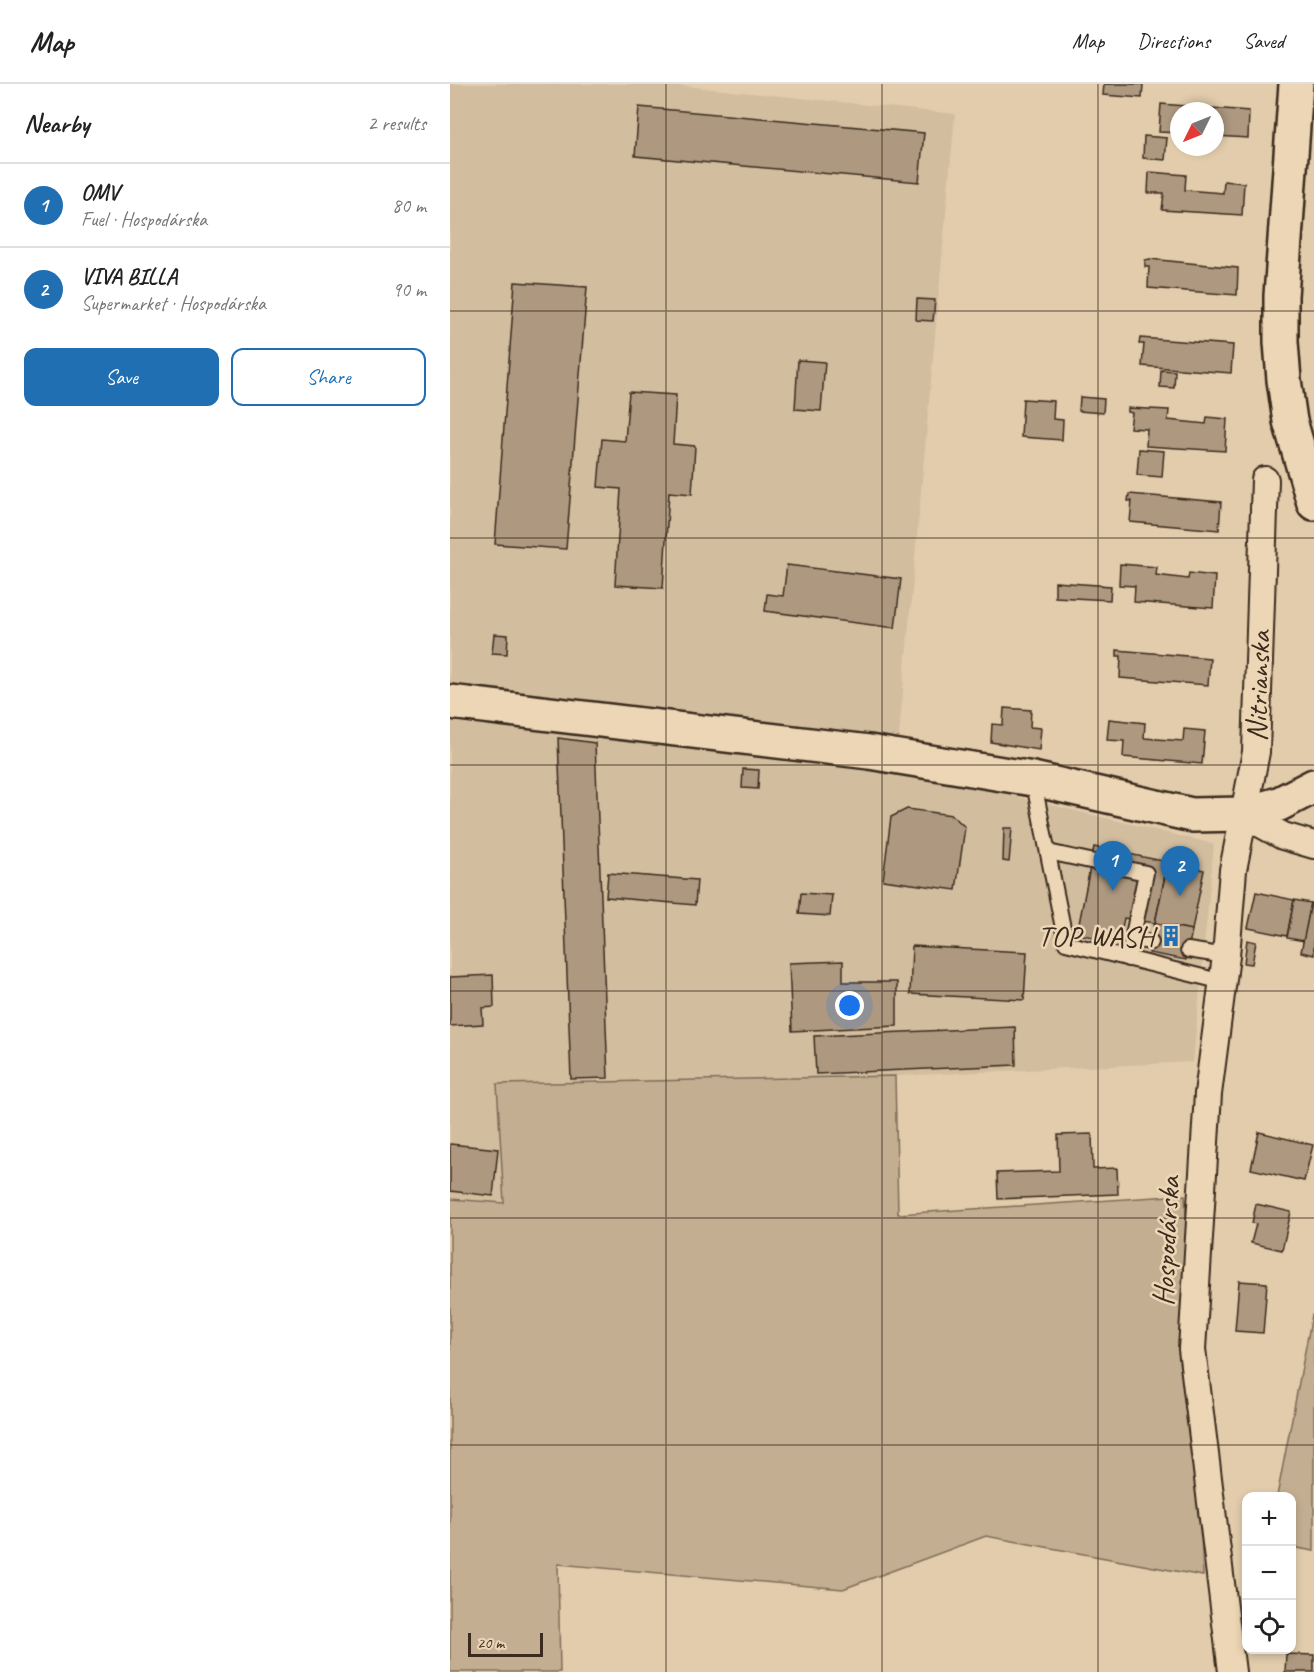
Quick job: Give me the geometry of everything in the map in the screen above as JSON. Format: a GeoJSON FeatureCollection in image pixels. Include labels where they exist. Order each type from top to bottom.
{"type":"FeatureCollection","features":[{"type":"Feature","properties":{"kind":"street"},"geometry":{"type":"LineString","coordinates":[[1296,84],[1281,296],[1281,342],[1290,421],[1314,503]]}},
{"type":"Feature","properties":{"kind":"street","name":"Nitrianska"},"geometry":{"type":"LineString","coordinates":[[1243,814],[1256,752],[1265,480]]}},
{"type":"Feature","properties":{"kind":"street"},"geometry":{"type":"LineString","coordinates":[[450,702],[868,752],[1033,779],[1192,815],[1243,814],[1279,804],[1314,786]]}},
{"type":"Feature","properties":{"kind":"street"},"geometry":{"type":"LineString","coordinates":[[1243,814],[1283,836],[1314,844]]}},
{"type":"Feature","properties":{"kind":"street","name":"Hospodárska"},"geometry":{"type":"LineString","coordinates":[[1232,1672],[1192,1350],[1208,1094],[1226,956],[1233,870],[1243,814]]}},
{"type":"Feature","properties":{"kind":"lane"},"geometry":{"type":"LineString","coordinates":[[1033,779],[1066,943],[1223,982]]}},
{"type":"Feature","properties":{"kind":"lane"},"geometry":{"type":"LineString","coordinates":[[1048,852],[1146,873],[1128,959]]}},
{"type":"Feature","properties":{"kind":"lane"},"geometry":{"type":"LineString","coordinates":[[1133,939],[1151,942]]}},
{"type":"Feature","properties":{"kind":"lane"},"geometry":{"type":"LineString","coordinates":[[1188,950],[1226,956]]}},
{"type":"Feature","properties":{"kind":"shaded area"},"geometry":{"type":"Polygon","coordinates":[[[450,84],[665,84],[955,114],[896,768],[1214,844],[1193,1062],[895,1076],[498,1084],[504,1203],[450,1199],[450,84]]]}},
{"type":"Feature","properties":{"kind":"shaded area"},"geometry":{"type":"Polygon","coordinates":[[[895,1076],[898,1214],[1185,1195],[1203,1576],[986,1536],[843,1589],[558,1564],[560,1672],[450,1672],[450,1199],[504,1203],[497,1084],[895,1076]]]}},
{"type":"Feature","properties":{"kind":"shaded area"},"geometry":{"type":"Polygon","coordinates":[[[1312,1315],[1314,1315],[1314,1551],[1296,1548],[1296,1492],[1278,1492],[1312,1315]]]}},
{"type":"Feature","properties":{"kind":"building"},"geometry":{"type":"Polygon","coordinates":[[[1104,84],[1143,84],[1142,98],[1103,95],[1104,84]]]}},
{"type":"Feature","properties":{"kind":"building"},"geometry":{"type":"Polygon","coordinates":[[[1161,104],[1170,105],[1170,133],[1159,132],[1161,104]]]}},
{"type":"Feature","properties":{"kind":"building"},"geometry":{"type":"Polygon","coordinates":[[[639,107],[924,133],[919,182],[635,156],[639,107]]]}},
{"type":"Feature","properties":{"kind":"building"},"geometry":{"type":"Polygon","coordinates":[[[1224,109],[1249,111],[1248,138],[1224,137],[1224,109]]]}},
{"type":"Feature","properties":{"kind":"building"},"geometry":{"type":"Polygon","coordinates":[[[1144,136],[1167,138],[1165,160],[1143,158],[1144,136]]]}},
{"type":"Feature","properties":{"kind":"building"},"geometry":{"type":"Polygon","coordinates":[[[1149,172],[1186,175],[1185,190],[1223,193],[1224,181],[1244,183],[1242,215],[1162,210],[1164,193],[1148,193],[1149,172]]]}},
{"type":"Feature","properties":{"kind":"building"},"geometry":{"type":"Polygon","coordinates":[[[1145,260],[1238,268],[1237,295],[1148,288],[1149,267],[1145,267],[1145,260]]]}},
{"type":"Feature","properties":{"kind":"building"},"geometry":{"type":"Polygon","coordinates":[[[515,282],[587,287],[566,549],[495,544],[515,282]]]}},
{"type":"Feature","properties":{"kind":"building"},"geometry":{"type":"Polygon","coordinates":[[[917,299],[935,300],[933,321],[916,320],[917,299]]]}},
{"type":"Feature","properties":{"kind":"building"},"geometry":{"type":"Polygon","coordinates":[[[1140,338],[1233,345],[1231,373],[1142,366],[1144,344],[1139,344],[1140,338]]]}},
{"type":"Feature","properties":{"kind":"building"},"geometry":{"type":"Polygon","coordinates":[[[798,360],[825,362],[821,411],[795,409],[798,360]]]}},
{"type":"Feature","properties":{"kind":"building"},"geometry":{"type":"Polygon","coordinates":[[[1161,370],[1175,371],[1174,388],[1160,387],[1161,370]]]}},
{"type":"Feature","properties":{"kind":"building"},"geometry":{"type":"Polygon","coordinates":[[[629,392],[676,395],[673,444],[695,446],[692,494],[669,492],[663,588],[615,585],[621,489],[598,487],[602,439],[625,441],[629,392]]]}},
{"type":"Feature","properties":{"kind":"building"},"geometry":{"type":"Polygon","coordinates":[[[1080,397],[1104,399],[1103,413],[1079,411],[1080,397]]]}},
{"type":"Feature","properties":{"kind":"building"},"geometry":{"type":"Polygon","coordinates":[[[1023,399],[1054,401],[1053,419],[1063,420],[1062,440],[1021,437],[1023,399]]]}},
{"type":"Feature","properties":{"kind":"building"},"geometry":{"type":"Polygon","coordinates":[[[1128,408],[1169,410],[1168,420],[1206,424],[1207,417],[1227,419],[1225,451],[1146,446],[1147,429],[1130,428],[1132,413],[1128,412],[1128,408]]]}},
{"type":"Feature","properties":{"kind":"building"},"geometry":{"type":"Polygon","coordinates":[[[1139,449],[1164,451],[1162,477],[1137,475],[1139,449]]]}},
{"type":"Feature","properties":{"kind":"building"},"geometry":{"type":"Polygon","coordinates":[[[1129,494],[1221,502],[1219,530],[1130,522],[1132,501],[1128,501],[1129,494]]]}},
{"type":"Feature","properties":{"kind":"building"},"geometry":{"type":"Polygon","coordinates":[[[1120,564],[1157,567],[1156,575],[1188,579],[1189,573],[1215,576],[1213,608],[1134,602],[1135,586],[1119,585],[1120,564]]]}},
{"type":"Feature","properties":{"kind":"building"},"geometry":{"type":"Polygon","coordinates":[[[787,565],[901,579],[895,628],[765,611],[767,594],[783,596],[787,565]]]}},
{"type":"Feature","properties":{"kind":"building"},"geometry":{"type":"Polygon","coordinates":[[[1055,582],[1111,586],[1110,600],[1055,597],[1055,582]]]}},
{"type":"Feature","properties":{"kind":"building"},"geometry":{"type":"Polygon","coordinates":[[[494,634],[508,635],[507,654],[492,653],[494,634]]]}},
{"type":"Feature","properties":{"kind":"building"},"geometry":{"type":"Polygon","coordinates":[[[1117,650],[1210,658],[1208,685],[1120,678],[1121,656],[1117,656],[1117,650]]]}},
{"type":"Feature","properties":{"kind":"building"},"geometry":{"type":"Polygon","coordinates":[[[1004,708],[1031,710],[1030,727],[1041,728],[1039,750],[991,742],[992,724],[1003,725],[1004,708]]]}},
{"type":"Feature","properties":{"kind":"building"},"geometry":{"type":"Polygon","coordinates":[[[1109,719],[1145,723],[1144,738],[1183,741],[1184,729],[1205,731],[1202,764],[1123,757],[1124,741],[1107,740],[1109,719]]]}},
{"type":"Feature","properties":{"kind":"building"},"geometry":{"type":"Polygon","coordinates":[[[558,738],[595,743],[608,1078],[571,1079],[558,738]]]}},
{"type":"Feature","properties":{"kind":"building"},"geometry":{"type":"Polygon","coordinates":[[[743,769],[759,770],[758,789],[742,788],[743,769]]]}},
{"type":"Feature","properties":{"kind":"building"},"geometry":{"type":"Polygon","coordinates":[[[907,809],[952,815],[965,827],[956,890],[883,880],[891,817],[907,809]]]}},
{"type":"Feature","properties":{"kind":"building"},"geometry":{"type":"Polygon","coordinates":[[[1004,828],[1012,828],[1009,862],[1003,861],[1004,828]]]}},
{"type":"Feature","properties":{"kind":"building"},"geometry":{"type":"Polygon","coordinates":[[[1094,847],[1168,862],[1155,923],[1124,918],[1119,942],[1077,934],[1094,847]]]}},
{"type":"Feature","properties":{"kind":"building"},"geometry":{"type":"Polygon","coordinates":[[[1168,862],[1204,870],[1192,930],[1155,923],[1168,862]]]}},
{"type":"Feature","properties":{"kind":"building"},"geometry":{"type":"Polygon","coordinates":[[[608,873],[697,880],[695,905],[606,897],[608,873]]]}},
{"type":"Feature","properties":{"kind":"building"},"geometry":{"type":"Polygon","coordinates":[[[1256,892],[1294,900],[1287,936],[1248,928],[1256,892]]]}},
{"type":"Feature","properties":{"kind":"building"},"geometry":{"type":"Polygon","coordinates":[[[801,893],[832,895],[830,916],[799,914],[801,893]]]}},
{"type":"Feature","properties":{"kind":"building"},"geometry":{"type":"Polygon","coordinates":[[[1294,900],[1311,903],[1304,941],[1287,938],[1294,900]]]}},
{"type":"Feature","properties":{"kind":"building"},"geometry":{"type":"Polygon","coordinates":[[[1311,903],[1314,904],[1314,955],[1301,952],[1311,903]]]}},
{"type":"Feature","properties":{"kind":"building","name":"TOP WASH"},"geometry":{"type":"Polygon","coordinates":[[[1155,923],[1192,930],[1186,960],[1149,953],[1155,923]]]}},
{"type":"Feature","properties":{"kind":"building"},"geometry":{"type":"Polygon","coordinates":[[[1247,940],[1256,942],[1252,964],[1244,963],[1247,940]]]}},
{"type":"Feature","properties":{"kind":"building"},"geometry":{"type":"Polygon","coordinates":[[[912,946],[1027,952],[1024,1000],[910,994],[912,946]]]}},
{"type":"Feature","properties":{"kind":"building"},"geometry":{"type":"Polygon","coordinates":[[[843,961],[843,982],[897,982],[897,1026],[792,1031],[789,963],[843,961]]]}},
{"type":"Feature","properties":{"kind":"building"},"geometry":{"type":"Polygon","coordinates":[[[493,975],[494,1007],[482,1008],[483,1024],[450,1026],[450,977],[493,975]]]}},
{"type":"Feature","properties":{"kind":"building"},"geometry":{"type":"Polygon","coordinates":[[[1015,1027],[1016,1065],[816,1074],[814,1036],[1015,1027]]]}},
{"type":"Feature","properties":{"kind":"building"},"geometry":{"type":"Polygon","coordinates":[[[1259,1132],[1313,1145],[1304,1181],[1251,1169],[1259,1132]]]}},
{"type":"Feature","properties":{"kind":"building"},"geometry":{"type":"Polygon","coordinates":[[[1092,1134],[1093,1169],[1117,1168],[1118,1194],[998,1199],[997,1173],[1059,1171],[1058,1135],[1092,1134]]]}},
{"type":"Feature","properties":{"kind":"building"},"geometry":{"type":"Polygon","coordinates":[[[450,1144],[498,1149],[493,1196],[450,1191],[450,1144]]]}},
{"type":"Feature","properties":{"kind":"building"},"geometry":{"type":"Polygon","coordinates":[[[1256,1204],[1291,1212],[1282,1250],[1251,1243],[1256,1224],[1252,1223],[1256,1204]]]}},
{"type":"Feature","properties":{"kind":"building"},"geometry":{"type":"Polygon","coordinates":[[[1239,1281],[1267,1283],[1263,1333],[1235,1331],[1239,1281]]]}},
{"type":"Feature","properties":{"kind":"building"},"geometry":{"type":"Polygon","coordinates":[[[1286,1654],[1314,1655],[1314,1672],[1285,1672],[1286,1654]]]}},
{"type":"Feature","properties":{"kind":"place","name":"OMV"},"geometry":{"type":"Point","coordinates":[1113,891]}},
{"type":"Feature","properties":{"kind":"place","name":"VIVA BILLA"},"geometry":{"type":"Point","coordinates":[1180,896]}},
{"type":"Feature","properties":{"kind":"place","name":"TOP WASH"},"geometry":{"type":"Point","coordinates":[1171,936]}}]}
